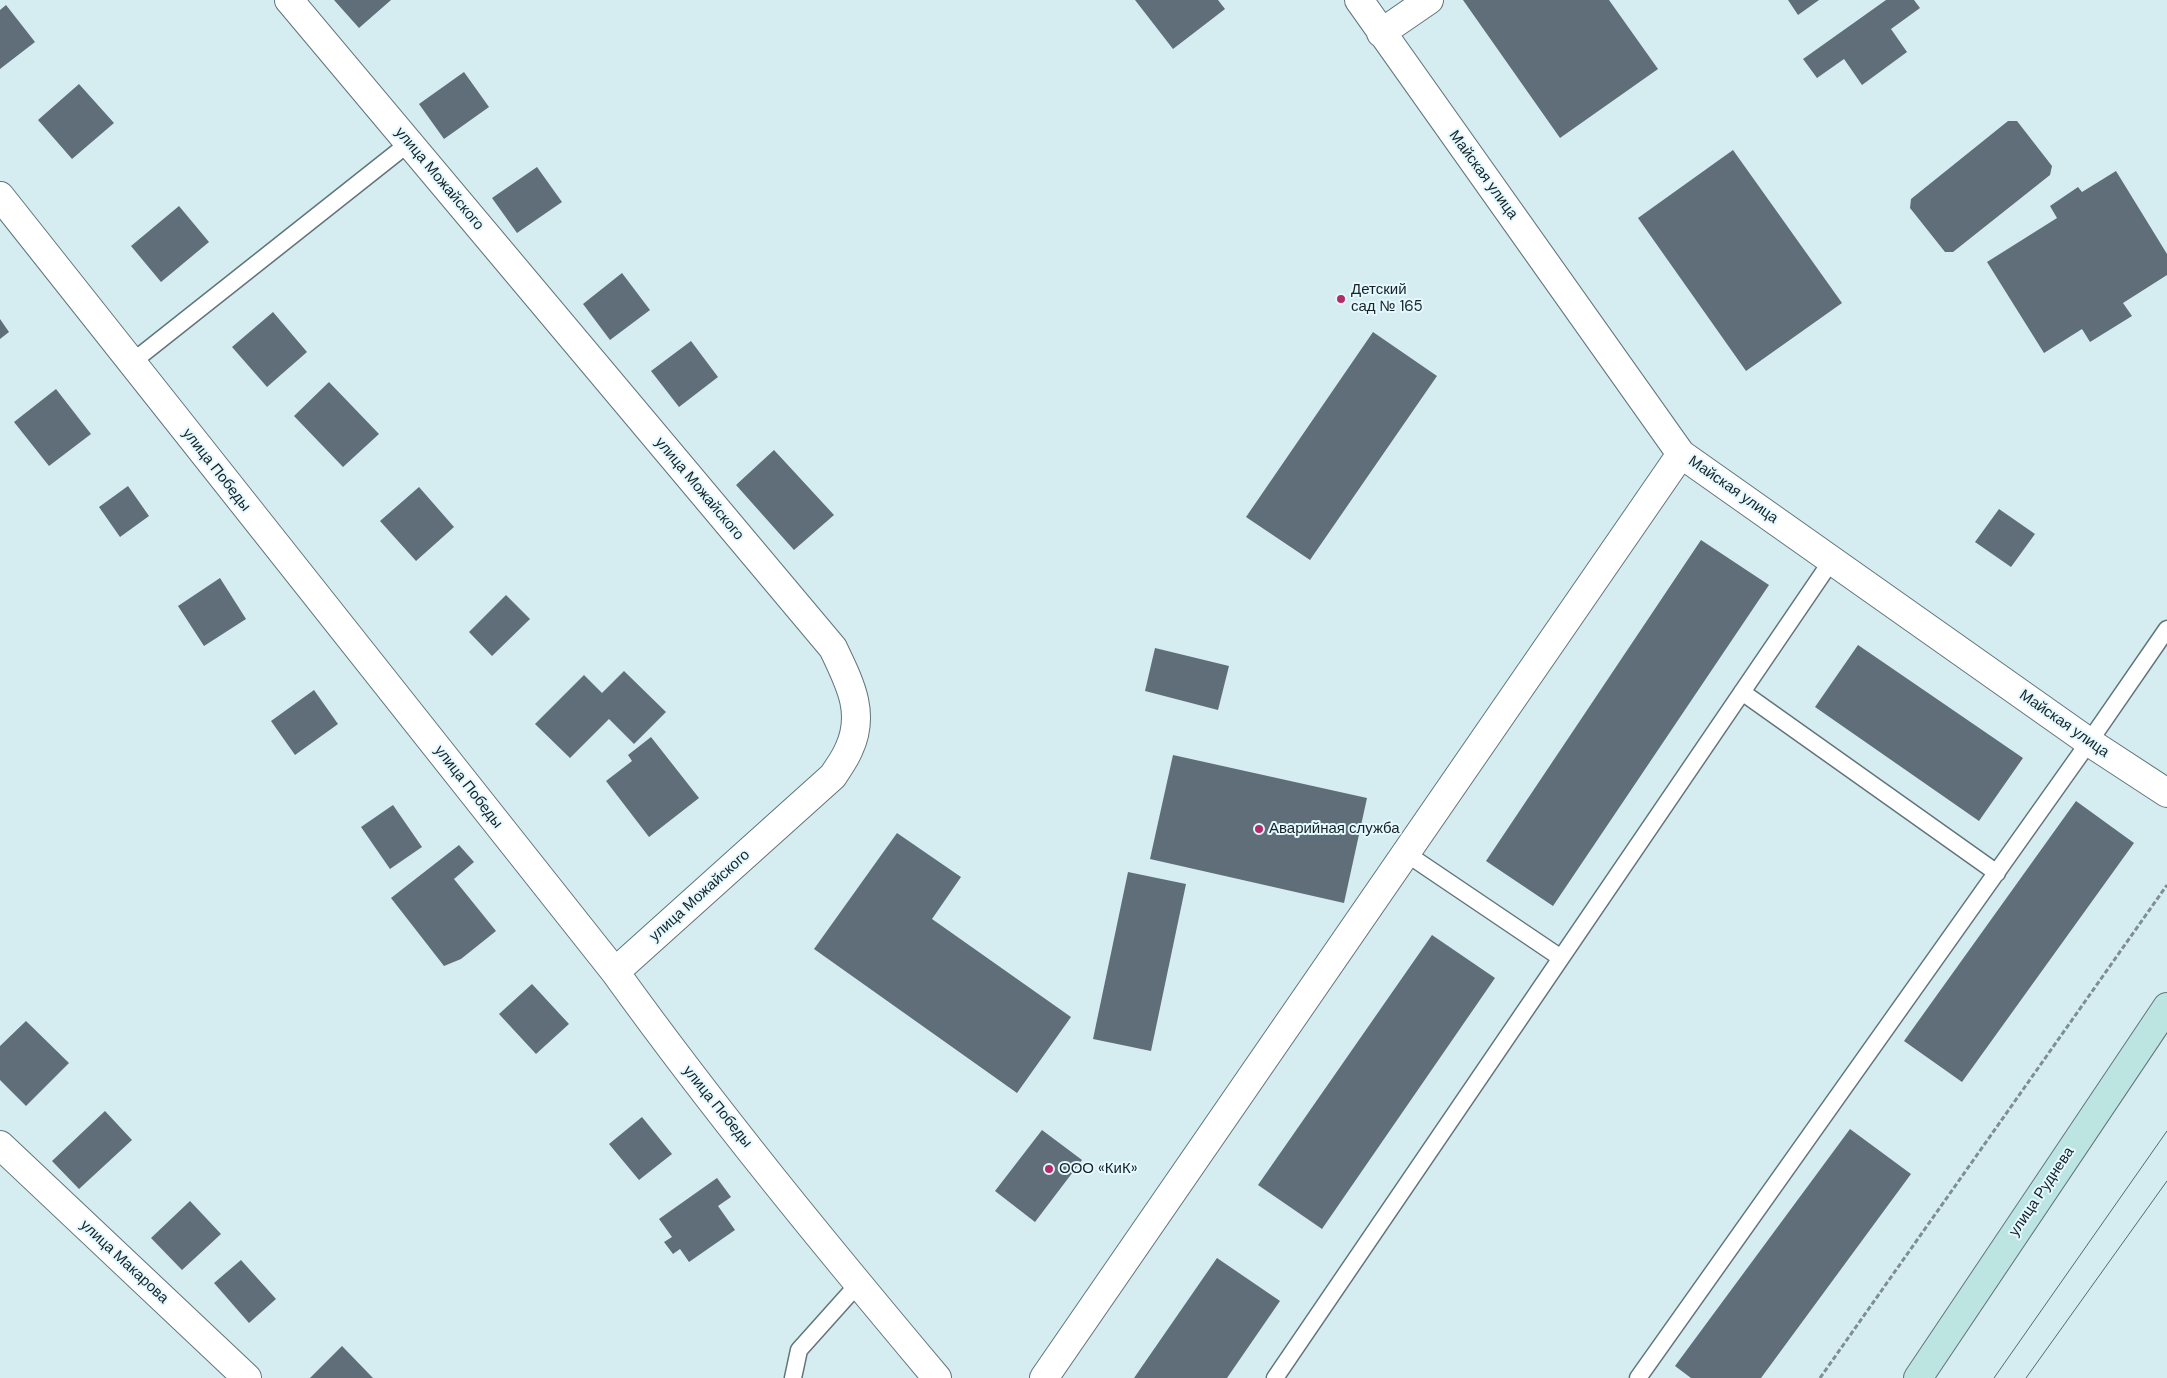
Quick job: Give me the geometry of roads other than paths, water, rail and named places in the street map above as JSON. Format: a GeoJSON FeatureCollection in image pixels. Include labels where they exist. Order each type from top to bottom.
{"type":"FeatureCollection","features":[{"type":"Feature","properties":{"kind":"main road","name":"улица Руднева"},"geometry":{"type":"LineString","coordinates":[[1918,1378],[2167,1007]]}},
{"type":"Feature","properties":{"kind":"street","name":"улица Можайского"},"geometry":{"type":"LineString","coordinates":[[289,0],[833,648],[852,687],[857,720],[850,749],[833,776],[615,972]]}},
{"type":"Feature","properties":{"kind":"street","name":"Майская улица"},"geometry":{"type":"LineString","coordinates":[[1358,0],[1681,454],[2089,742],[2167,793]]}},
{"type":"Feature","properties":{"kind":"street"},"geometry":{"type":"LineString","coordinates":[[1381,33],[1429,0]]}},
{"type":"Feature","properties":{"kind":"street","name":"улица Победы"},"geometry":{"type":"LineString","coordinates":[[0,196],[615,972],[680,1062],[938,1378]]}},
{"type":"Feature","properties":{"kind":"street"},"geometry":{"type":"LineString","coordinates":[[1044,1378],[1681,454]]}},
{"type":"Feature","properties":{"kind":"street","name":"улица Макарова"},"geometry":{"type":"LineString","coordinates":[[0,1146],[248,1378]]}},
{"type":"Feature","properties":{"kind":"lane"},"geometry":{"type":"LineString","coordinates":[[132,363],[409,143]]}},
{"type":"Feature","properties":{"kind":"lane"},"geometry":{"type":"LineString","coordinates":[[1275,1378],[1832,560]]}},
{"type":"Feature","properties":{"kind":"lane"},"geometry":{"type":"LineString","coordinates":[[1638,1378],[1997,873],[2167,629]]}},
{"type":"Feature","properties":{"kind":"lane"},"geometry":{"type":"LineString","coordinates":[[1742,692],[1997,873]]}},
{"type":"Feature","properties":{"kind":"lane"},"geometry":{"type":"LineString","coordinates":[[1407,854],[1561,958]]}},
{"type":"Feature","properties":{"kind":"lane"},"geometry":{"type":"LineString","coordinates":[[793,1378],[799,1350],[859,1283]]}},
{"type":"Feature","properties":{"kind":"tram line"},"geometry":{"type":"LineString","coordinates":[[1994,1378],[2167,1131]]}},
{"type":"Feature","properties":{"kind":"tram line"},"geometry":{"type":"LineString","coordinates":[[2026,1378],[2167,1181]]}},
{"type":"Feature","properties":{"kind":"place","name":"Детский сад № 165"},"geometry":{"type":"Point","coordinates":[1341,299]}},
{"type":"Feature","properties":{"kind":"place","name":"Аварийная служба"},"geometry":{"type":"Point","coordinates":[1259,829]}},
{"type":"Feature","properties":{"kind":"place","name":"ООО «КиК»"},"geometry":{"type":"Point","coordinates":[1049,1169]}}]}
